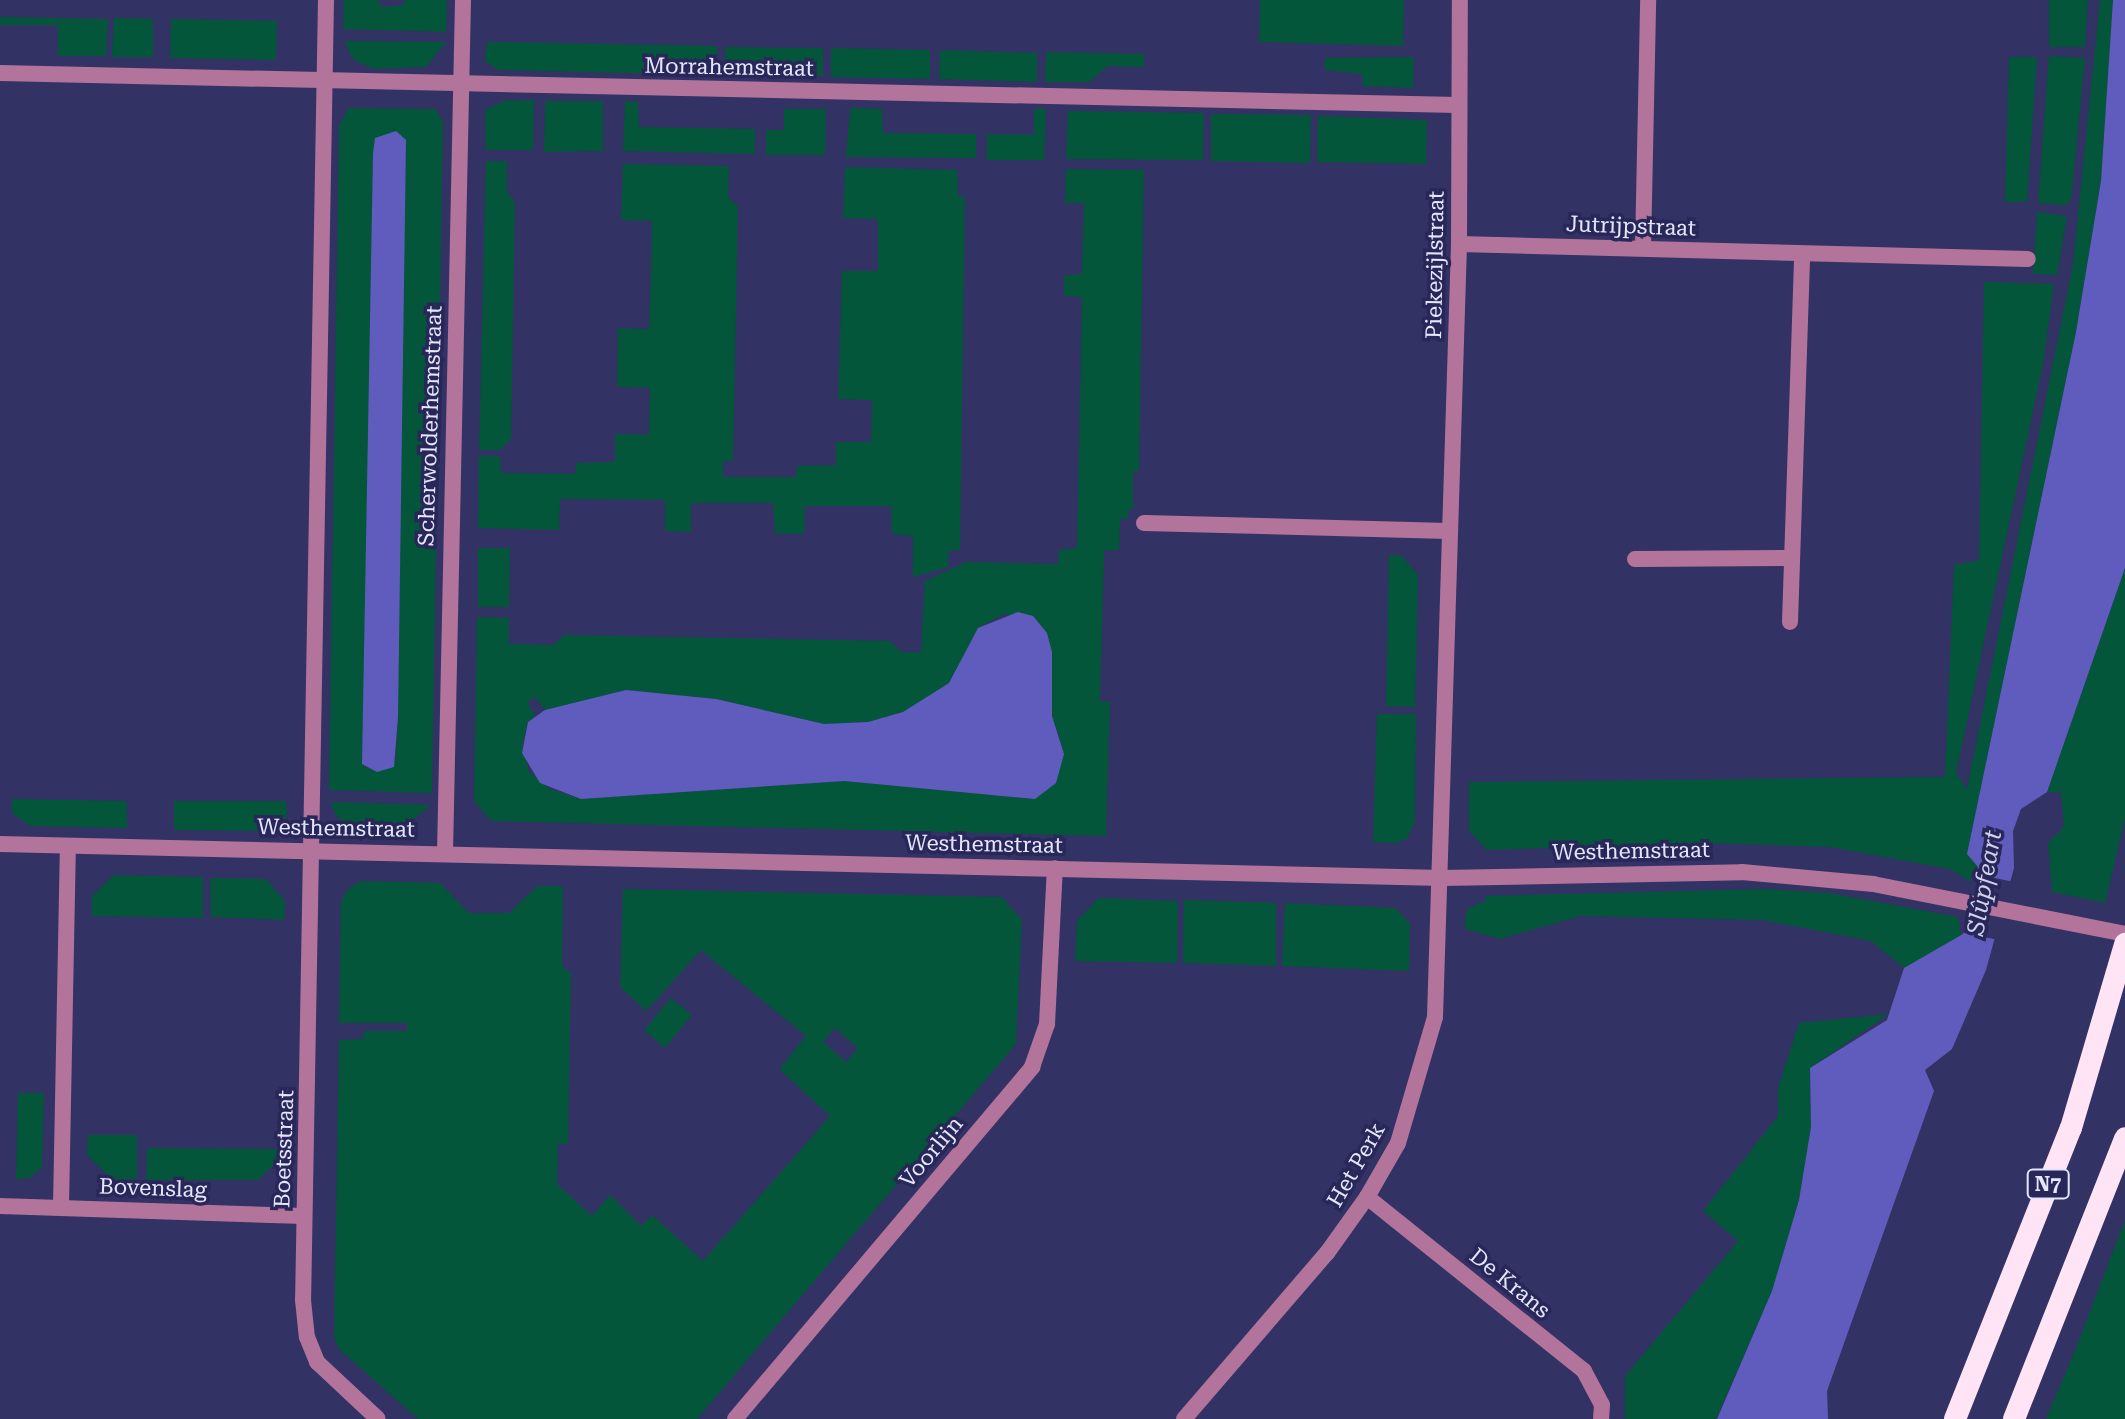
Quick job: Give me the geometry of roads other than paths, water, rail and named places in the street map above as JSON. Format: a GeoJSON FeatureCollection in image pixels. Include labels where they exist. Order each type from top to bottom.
{"type":"FeatureCollection","features":[{"type":"Feature","properties":{"kind":"highway","name":"N7"},"geometry":{"type":"LineString","coordinates":[[1955,1419],[2071,1128],[2125,944]]}},
{"type":"Feature","properties":{"kind":"highway","name":"N7"},"geometry":{"type":"LineString","coordinates":[[2014,1419],[2125,1138]]}},
{"type":"Feature","properties":{"kind":"street"},"geometry":{"type":"LineString","coordinates":[[314,851],[326,0]]}},
{"type":"Feature","properties":{"kind":"street","name":"Scherwolderhemstraat"},"geometry":{"type":"LineString","coordinates":[[445,853],[463,0]]}},
{"type":"Feature","properties":{"kind":"street","name":"Piekezijlstraat"},"geometry":{"type":"LineString","coordinates":[[1443,878],[1448,531],[1459,244],[1460,0]]}},
{"type":"Feature","properties":{"kind":"street"},"geometry":{"type":"LineString","coordinates":[[1643,248],[1648,0]]}},
{"type":"Feature","properties":{"kind":"street","name":"Morrahemstraat"},"geometry":{"type":"LineString","coordinates":[[0,73],[1458,105]]}},
{"type":"Feature","properties":{"kind":"street","name":"Jutrijpstraat"},"geometry":{"type":"LineString","coordinates":[[1459,244],[2028,259]]}},
{"type":"Feature","properties":{"kind":"street"},"geometry":{"type":"LineString","coordinates":[[1790,622],[1802,254]]}},
{"type":"Feature","properties":{"kind":"street"},"geometry":{"type":"LineString","coordinates":[[1144,523],[1448,531]]}},
{"type":"Feature","properties":{"kind":"street"},"geometry":{"type":"LineString","coordinates":[[1635,559],[1791,558]]}},
{"type":"Feature","properties":{"kind":"street","name":"Westhemstraat"},"geometry":{"type":"LineString","coordinates":[[0,844],[1443,878],[1742,872],[1799,874],[1965,900],[2125,934]]}},
{"type":"Feature","properties":{"kind":"street"},"geometry":{"type":"LineString","coordinates":[[61,1206],[68,846]]}},
{"type":"Feature","properties":{"kind":"street","name":"Boetsstraat"},"geometry":{"type":"LineString","coordinates":[[314,851],[304,1216],[307,1337],[317,1362],[378,1419]]}},
{"type":"Feature","properties":{"kind":"street","name":"Voorlijn"},"geometry":{"type":"LineString","coordinates":[[735,1419],[1032,1067],[1047,1024],[1055,868]]}},
{"type":"Feature","properties":{"kind":"street","name":"Het Perk"},"geometry":{"type":"LineString","coordinates":[[1184,1419],[1327,1253],[1367,1197],[1398,1143],[1435,1017],[1443,878]]}},
{"type":"Feature","properties":{"kind":"street","name":"De Krans"},"geometry":{"type":"LineString","coordinates":[[1367,1197],[1584,1371],[1602,1405],[1601,1419]]}},
{"type":"Feature","properties":{"kind":"street","name":"Bovenslag"},"geometry":{"type":"LineString","coordinates":[[0,1206],[304,1216]]}},
{"type":"Feature","properties":{"kind":"water","name":"Slûpfeart"},"geometry":{"type":"Polygon","coordinates":[[[2113,0],[2125,0],[2125,568],[2047,792],[2021,809],[2013,831],[2014,868],[1986,970],[1952,1049],[1925,1070],[1934,1091],[1827,1391],[1828,1419],[1717,1419],[1772,1291],[1799,1200],[1811,1127],[1810,1068],[1887,1020],[1904,968],[1963,934],[1978,867],[1967,854],[2076,332],[2101,181],[2113,0]]]}},
{"type":"Feature","properties":{"kind":"water"},"geometry":{"type":"Polygon","coordinates":[[[396,131],[406,140],[398,717],[394,767],[377,772],[362,764],[373,154],[375,138],[396,131]]]}},
{"type":"Feature","properties":{"kind":"water"},"geometry":{"type":"Polygon","coordinates":[[[1018,612],[1033,616],[1047,633],[1052,652],[1052,716],[1064,754],[1056,783],[1035,799],[844,781],[581,799],[540,783],[522,753],[528,722],[545,710],[626,690],[716,699],[824,724],[868,722],[903,712],[949,683],[978,628],[1018,612]]]}}]}
